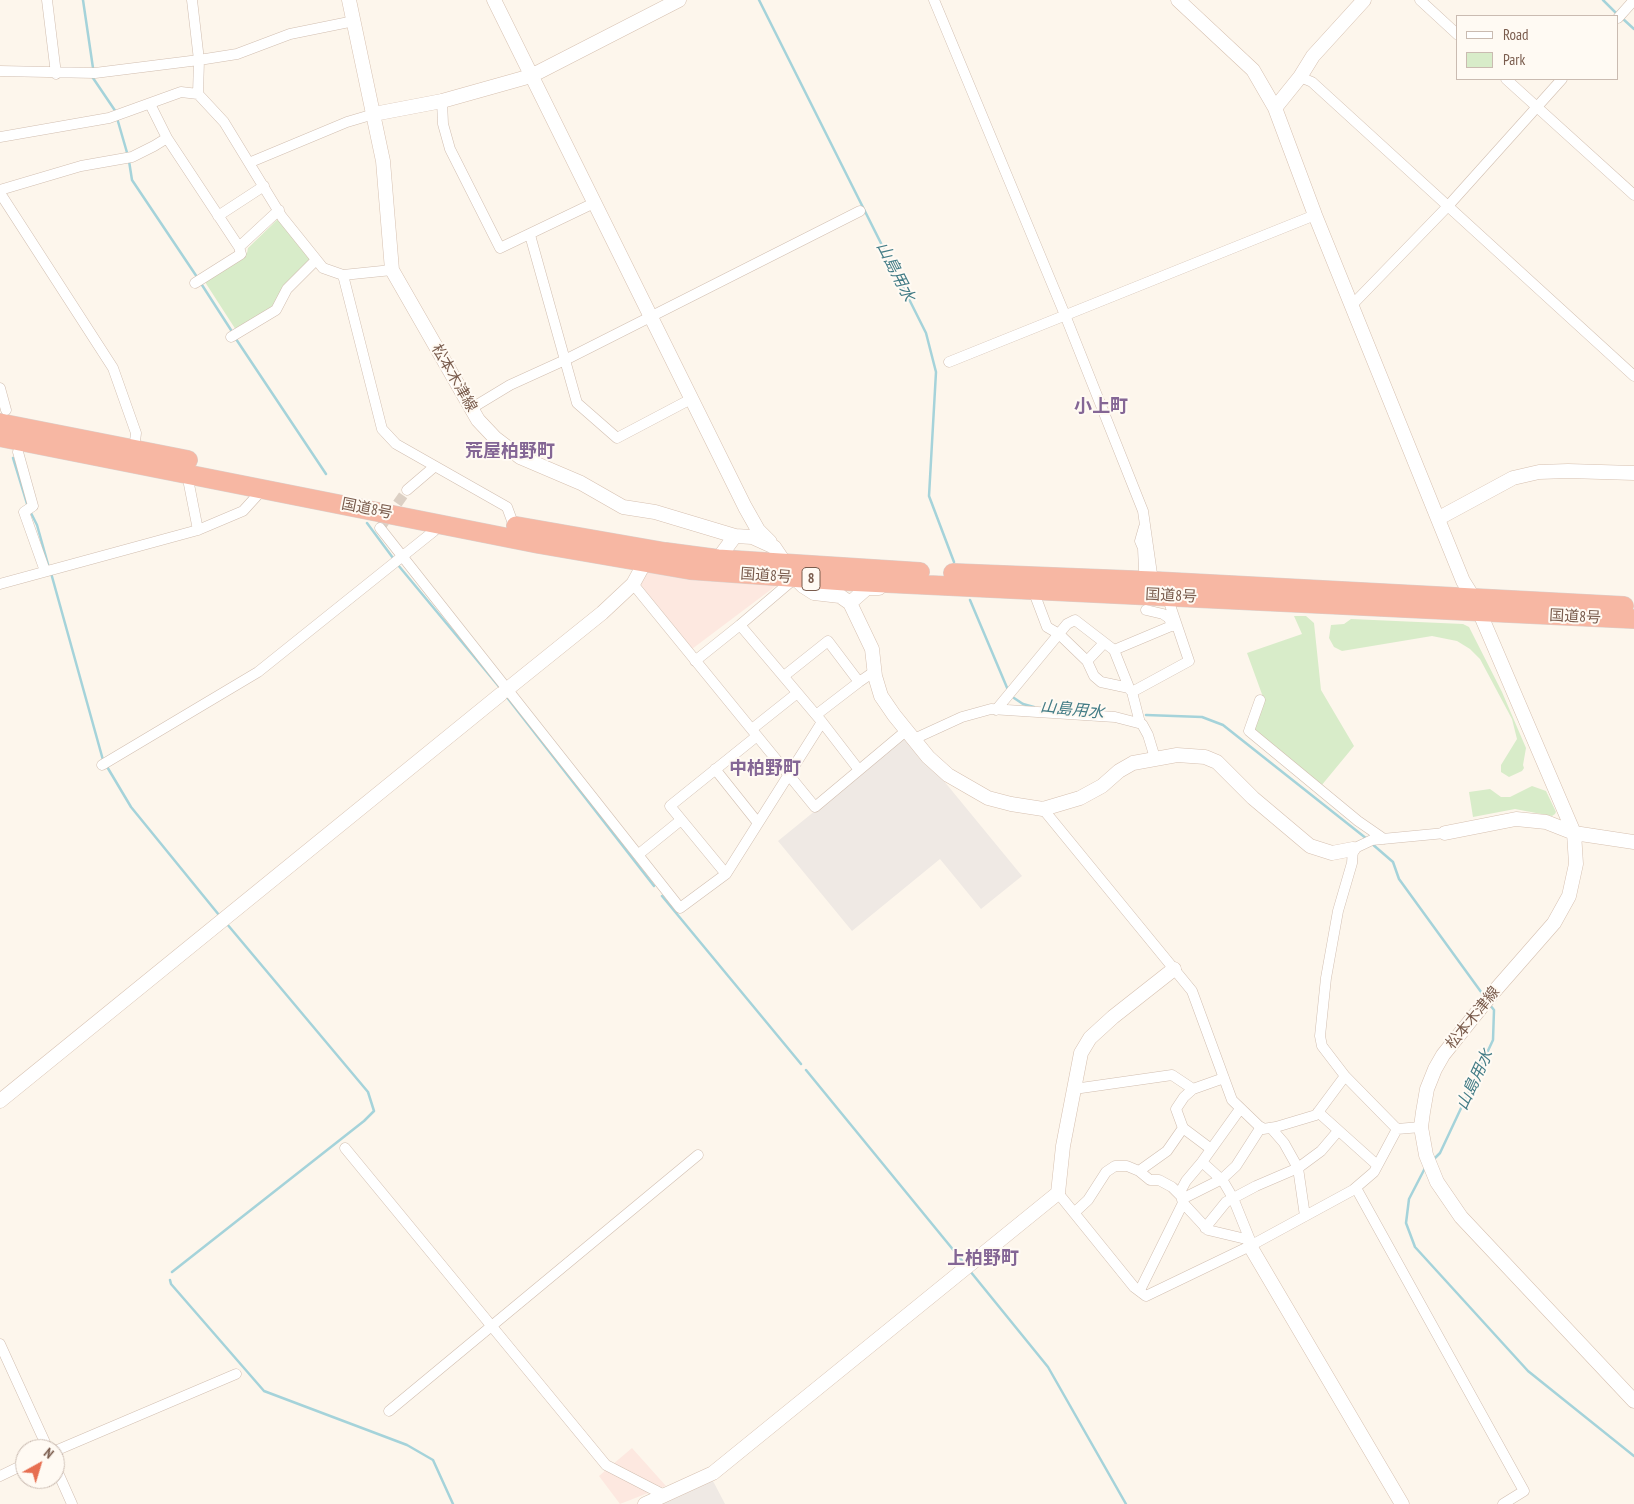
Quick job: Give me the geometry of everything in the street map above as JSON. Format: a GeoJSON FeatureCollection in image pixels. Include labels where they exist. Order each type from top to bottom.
{"type":"FeatureCollection","features":[{"type":"Feature","properties":{"kind":"highway","name":"国道8号"},"geometry":{"type":"LineString","coordinates":[[3,416],[134,450],[514,526],[791,571],[944,586],[1167,596],[1476,605],[1634,606]]}},
{"type":"Feature","properties":{"kind":"highway","name":"国道8号"},"geometry":{"type":"LineString","coordinates":[[0,437],[644,564],[690,570],[1148,575],[1634,620]]}},
{"type":"Feature","properties":{"kind":"street"},"geometry":{"type":"LineString","coordinates":[[47,0],[56,74]]}},
{"type":"Feature","properties":{"kind":"street"},"geometry":{"type":"LineString","coordinates":[[192,0],[199,60],[198,94]]}},
{"type":"Feature","properties":{"kind":"street","name":"松本木津線"},"geometry":{"type":"LineString","coordinates":[[349,0],[383,161],[392,270],[478,420],[494,438],[520,457],[581,484],[624,507],[655,512],[735,536],[752,537],[774,546]]}},
{"type":"Feature","properties":{"kind":"street"},"geometry":{"type":"LineString","coordinates":[[494,0],[691,399],[758,530],[774,546],[791,571],[814,593],[840,596],[850,602],[872,649],[881,696],[928,757],[948,775],[988,798],[1011,804],[1043,808],[1080,798],[1102,786],[1119,771],[1133,763],[1177,755],[1205,757],[1217,762],[1253,798],[1310,846],[1332,853],[1384,839],[1445,833],[1516,819],[1546,822],[1574,833],[1634,842]]}},
{"type":"Feature","properties":{"kind":"street"},"geometry":{"type":"LineString","coordinates":[[251,162],[347,122],[374,114],[442,101],[531,76],[679,0]]}},
{"type":"Feature","properties":{"kind":"street"},"geometry":{"type":"LineString","coordinates":[[934,0],[1065,315],[1143,511],[1148,575]]}},
{"type":"Feature","properties":{"kind":"street","name":"松本木津線"},"geometry":{"type":"LineString","coordinates":[[1178,0],[1253,70],[1275,108],[1315,215],[1353,304],[1463,581],[1476,605],[1574,833],[1576,864],[1569,896],[1554,923],[1488,999],[1443,1055],[1435,1069],[1424,1101],[1421,1127],[1430,1166],[1436,1182],[1461,1217],[1634,1401]]}},
{"type":"Feature","properties":{"kind":"street"},"geometry":{"type":"LineString","coordinates":[[1275,108],[1314,56],[1364,0]]}},
{"type":"Feature","properties":{"kind":"street"},"geometry":{"type":"LineString","coordinates":[[1420,0],[1456,33]]}},
{"type":"Feature","properties":{"kind":"street"},"geometry":{"type":"LineString","coordinates":[[1620,15],[1634,0]]}},
{"type":"Feature","properties":{"kind":"street"},"geometry":{"type":"LineString","coordinates":[[0,72],[95,73],[199,60],[237,54],[290,34],[354,21]]}},
{"type":"Feature","properties":{"kind":"street"},"geometry":{"type":"LineString","coordinates":[[1300,77],[1312,82],[1634,376]]}},
{"type":"Feature","properties":{"kind":"street"},"geometry":{"type":"LineString","coordinates":[[1507,80],[1634,195]]}},
{"type":"Feature","properties":{"kind":"street"},"geometry":{"type":"LineString","coordinates":[[1353,304],[1448,206],[1561,80]]}},
{"type":"Feature","properties":{"kind":"street"},"geometry":{"type":"LineString","coordinates":[[0,137],[109,118],[181,92],[198,94],[224,122],[251,162],[279,210],[323,268],[343,275],[392,270]]}},
{"type":"Feature","properties":{"kind":"street"},"geometry":{"type":"LineString","coordinates":[[442,101],[443,124],[450,149],[500,248],[594,203]]}},
{"type":"Feature","properties":{"kind":"street"},"geometry":{"type":"LineString","coordinates":[[150,104],[167,138],[239,247],[241,254],[195,283]]}},
{"type":"Feature","properties":{"kind":"street"},"geometry":{"type":"LineString","coordinates":[[134,450],[136,433],[113,368],[0,192],[81,166],[127,158],[167,138]]}},
{"type":"Feature","properties":{"kind":"street"},"geometry":{"type":"LineString","coordinates":[[218,216],[264,186]]}},
{"type":"Feature","properties":{"kind":"street"},"geometry":{"type":"LineString","coordinates":[[239,247],[279,210]]}},
{"type":"Feature","properties":{"kind":"street"},"geometry":{"type":"LineString","coordinates":[[472,408],[510,385],[565,360],[860,211]]}},
{"type":"Feature","properties":{"kind":"street"},"geometry":{"type":"LineString","coordinates":[[949,362],[1315,215]]}},
{"type":"Feature","properties":{"kind":"street"},"geometry":{"type":"LineString","coordinates":[[530,235],[577,403],[617,438],[691,399]]}},
{"type":"Feature","properties":{"kind":"street"},"geometry":{"type":"LineString","coordinates":[[231,337],[276,310],[287,289],[316,260]]}},
{"type":"Feature","properties":{"kind":"street"},"geometry":{"type":"LineString","coordinates":[[343,275],[382,429],[396,444],[507,507],[514,526]]}},
{"type":"Feature","properties":{"kind":"street"},"geometry":{"type":"LineString","coordinates":[[0,388],[3,416]]}},
{"type":"Feature","properties":{"kind":"street"},"geometry":{"type":"LineString","coordinates":[[18,452],[29,509],[24,512],[48,570]]}},
{"type":"Feature","properties":{"kind":"street"},"geometry":{"type":"LineString","coordinates":[[408,490],[434,467]]}},
{"type":"Feature","properties":{"kind":"street"},"geometry":{"type":"LineString","coordinates":[[1439,518],[1513,478],[1539,472],[1634,473]]}},
{"type":"Feature","properties":{"kind":"street"},"geometry":{"type":"LineString","coordinates":[[187,474],[198,530]]}},
{"type":"Feature","properties":{"kind":"street"},"geometry":{"type":"LineString","coordinates":[[0,584],[198,530],[243,510],[263,489]]}},
{"type":"Feature","properties":{"kind":"street"},"geometry":{"type":"LineString","coordinates":[[105,763],[258,672],[434,531],[435,523]]}},
{"type":"Feature","properties":{"kind":"street"},"geometry":{"type":"LineString","coordinates":[[380,528],[505,691],[639,854],[680,908],[726,874],[789,777],[819,719],[875,671]]}},
{"type":"Feature","properties":{"kind":"street"},"geometry":{"type":"LineString","coordinates":[[718,559],[735,536]]}},
{"type":"Feature","properties":{"kind":"street"},"geometry":{"type":"LineString","coordinates":[[0,1101],[602,613],[633,584],[644,564]]}},
{"type":"Feature","properties":{"kind":"street"},"geometry":{"type":"LineString","coordinates":[[695,661],[740,624],[791,571]]}},
{"type":"Feature","properties":{"kind":"street"},"geometry":{"type":"LineString","coordinates":[[633,584],[815,807],[859,770],[910,734],[962,717],[996,710],[1115,717],[1140,722]]}},
{"type":"Feature","properties":{"kind":"street"},"geometry":{"type":"LineString","coordinates":[[850,602],[867,588],[924,590],[944,586]]}},
{"type":"Feature","properties":{"kind":"street"},"geometry":{"type":"LineString","coordinates":[[1033,590],[1047,627],[1059,634],[1087,661],[1094,676],[1101,682],[1131,691],[1189,661],[1174,625],[1167,596]]}},
{"type":"Feature","properties":{"kind":"street"},"geometry":{"type":"LineString","coordinates":[[1146,610],[1169,618],[1174,625]]}},
{"type":"Feature","properties":{"kind":"street"},"geometry":{"type":"LineString","coordinates":[[996,710],[1067,624],[1075,620],[1114,650],[1131,691],[1140,722],[1148,735],[1155,758]]}},
{"type":"Feature","properties":{"kind":"street"},"geometry":{"type":"LineString","coordinates":[[740,624],[859,770]]}},
{"type":"Feature","properties":{"kind":"street"},"geometry":{"type":"LineString","coordinates":[[1114,650],[1174,625]]}},
{"type":"Feature","properties":{"kind":"street"},"geometry":{"type":"LineString","coordinates":[[784,676],[828,641],[860,682]]}},
{"type":"Feature","properties":{"kind":"street"},"geometry":{"type":"LineString","coordinates":[[1087,661],[1104,642]]}},
{"type":"Feature","properties":{"kind":"street"},"geometry":{"type":"LineString","coordinates":[[726,874],[670,806],[715,769],[796,694]]}},
{"type":"Feature","properties":{"kind":"street"},"geometry":{"type":"LineString","coordinates":[[1260,700],[1248,731],[1358,821],[1384,839]]}},
{"type":"Feature","properties":{"kind":"street"},"geometry":{"type":"LineString","coordinates":[[715,769],[758,822]]}},
{"type":"Feature","properties":{"kind":"street"},"geometry":{"type":"LineString","coordinates":[[1043,808],[1192,991],[1232,1100],[1240,1110],[1248,1114],[1260,1127],[1271,1128],[1308,1120],[1318,1112],[1345,1076]]}},
{"type":"Feature","properties":{"kind":"street"},"geometry":{"type":"LineString","coordinates":[[639,854],[681,820]]}},
{"type":"Feature","properties":{"kind":"street"},"geometry":{"type":"LineString","coordinates":[[1363,844],[1352,863],[1338,911],[1328,968],[1320,1036],[1322,1046],[1345,1076],[1397,1129]]}},
{"type":"Feature","properties":{"kind":"street"},"geometry":{"type":"LineString","coordinates":[[1174,969],[1113,1017],[1090,1038],[1081,1053],[1063,1146],[1058,1193],[1134,1287],[1146,1296],[1305,1216],[1356,1188],[1374,1172],[1397,1129]]}},
{"type":"Feature","properties":{"kind":"street"},"geometry":{"type":"LineString","coordinates":[[1074,1089],[1172,1075],[1193,1089]]}},
{"type":"Feature","properties":{"kind":"street"},"geometry":{"type":"LineString","coordinates":[[1211,1149],[1184,1128],[1176,1109],[1184,1097],[1193,1089],[1224,1078]]}},
{"type":"Feature","properties":{"kind":"street"},"geometry":{"type":"LineString","coordinates":[[1140,1290],[1182,1199],[1186,1181],[1240,1110]]}},
{"type":"Feature","properties":{"kind":"street"},"geometry":{"type":"LineString","coordinates":[[1318,1112],[1378,1164]]}},
{"type":"Feature","properties":{"kind":"street"},"geometry":{"type":"LineString","coordinates":[[1182,1199],[1222,1179],[1236,1166],[1260,1127]]}},
{"type":"Feature","properties":{"kind":"street"},"geometry":{"type":"LineString","coordinates":[[1397,1129],[1421,1127]]}},
{"type":"Feature","properties":{"kind":"street"},"geometry":{"type":"LineString","coordinates":[[1139,1171],[1167,1151],[1184,1128]]}},
{"type":"Feature","properties":{"kind":"street"},"geometry":{"type":"LineString","coordinates":[[1271,1128],[1284,1143],[1298,1168],[1305,1216]]}},
{"type":"Feature","properties":{"kind":"street"},"geometry":{"type":"LineString","coordinates":[[1205,1228],[1226,1202],[1298,1168],[1321,1151],[1338,1131]]}},
{"type":"Feature","properties":{"kind":"street"},"geometry":{"type":"LineString","coordinates":[[345,1148],[606,1465],[666,1496]]}},
{"type":"Feature","properties":{"kind":"street"},"geometry":{"type":"LineString","coordinates":[[388,1411],[698,1155]]}},
{"type":"Feature","properties":{"kind":"street"},"geometry":{"type":"LineString","coordinates":[[1202,1162],[1222,1179],[1233,1198],[1250,1243],[1402,1504]]}},
{"type":"Feature","properties":{"kind":"street"},"geometry":{"type":"LineString","coordinates":[[1074,1213],[1088,1200],[1106,1172],[1116,1166],[1128,1166],[1139,1171],[1146,1178],[1159,1180],[1182,1199],[1205,1228],[1250,1243]]}},
{"type":"Feature","properties":{"kind":"street"},"geometry":{"type":"LineString","coordinates":[[1356,1188],[1524,1490],[1503,1504]]}},
{"type":"Feature","properties":{"kind":"street"},"geometry":{"type":"LineString","coordinates":[[645,1504],[713,1473],[1058,1193]]}},
{"type":"Feature","properties":{"kind":"street"},"geometry":{"type":"LineString","coordinates":[[0,1344],[43,1439]]}},
{"type":"Feature","properties":{"kind":"street"},"geometry":{"type":"LineString","coordinates":[[65,1447],[236,1374]]}},
{"type":"Feature","properties":{"kind":"street"},"geometry":{"type":"LineString","coordinates":[[0,1476],[15,1469]]}},
{"type":"Feature","properties":{"kind":"street"},"geometry":{"type":"LineString","coordinates":[[65,1488],[72,1504]]}},
{"type":"Feature","properties":{"kind":"shaded area"},"geometry":{"type":"Polygon","coordinates":[[[648,569],[777,585],[692,649],[640,584],[648,569]]]}},
{"type":"Feature","properties":{"kind":"shaded area"},"geometry":{"type":"Polygon","coordinates":[[[907,736],[1022,876],[981,909],[940,859],[852,931],[778,841],[907,736]]]}},
{"type":"Feature","properties":{"kind":"shaded area"},"geometry":{"type":"Polygon","coordinates":[[[632,1448],[666,1486],[620,1504],[599,1476],[632,1448]]]}},
{"type":"Feature","properties":{"kind":"shaded area"},"geometry":{"type":"Polygon","coordinates":[[[712,1479],[725,1504],[655,1504],[712,1479]]]}},
{"type":"Feature","properties":{"kind":"green space"},"geometry":{"type":"Polygon","coordinates":[[[278,219],[312,261],[277,297],[276,304],[236,330],[205,282],[247,253],[248,248],[278,219]]]}},
{"type":"Feature","properties":{"kind":"green space"},"geometry":{"type":"Polygon","coordinates":[[[1294,616],[1306,616],[1314,623],[1321,690],[1354,746],[1321,786],[1255,732],[1253,727],[1263,697],[1247,653],[1302,634],[1294,616]]]}},
{"type":"Feature","properties":{"kind":"green space"},"geometry":{"type":"Polygon","coordinates":[[[1351,619],[1463,624],[1469,627],[1502,692],[1526,748],[1522,771],[1509,777],[1501,772],[1501,765],[1517,739],[1512,719],[1480,659],[1470,649],[1457,641],[1432,636],[1342,651],[1334,647],[1329,638],[1331,625],[1344,624],[1351,619]]]}},
{"type":"Feature","properties":{"kind":"green space"},"geometry":{"type":"Polygon","coordinates":[[[1532,786],[1546,791],[1556,812],[1555,814],[1552,816],[1515,809],[1473,817],[1469,792],[1490,789],[1501,797],[1510,797],[1532,786]]]}},
{"type":"Feature","properties":{"kind":"waterway"},"geometry":{"type":"LineString","coordinates":[[83,0],[93,68]]}},
{"type":"Feature","properties":{"kind":"waterway","name":"山島用水"},"geometry":{"type":"LineString","coordinates":[[759,0],[926,333],[936,372],[929,496],[954,562]]}},
{"type":"Feature","properties":{"kind":"waterway"},"geometry":{"type":"LineString","coordinates":[[1603,0],[1618,15]]}},
{"type":"Feature","properties":{"kind":"waterway"},"geometry":{"type":"LineString","coordinates":[[1622,18],[1634,29]]}},
{"type":"Feature","properties":{"kind":"waterway"},"geometry":{"type":"LineString","coordinates":[[93,78],[116,112]]}},
{"type":"Feature","properties":{"kind":"waterway"},"geometry":{"type":"LineString","coordinates":[[117,118],[128,156]]}},
{"type":"Feature","properties":{"kind":"waterway"},"geometry":{"type":"LineString","coordinates":[[129,161],[132,180],[197,277]]}},
{"type":"Feature","properties":{"kind":"waterway"},"geometry":{"type":"LineString","coordinates":[[202,285],[231,330]]}},
{"type":"Feature","properties":{"kind":"waterway"},"geometry":{"type":"LineString","coordinates":[[236,339],[326,474]]}},
{"type":"Feature","properties":{"kind":"waterway"},"geometry":{"type":"LineString","coordinates":[[13,458],[28,507]]}},
{"type":"Feature","properties":{"kind":"waterway"},"geometry":{"type":"LineString","coordinates":[[30,511],[37,525],[49,568]]}},
{"type":"Feature","properties":{"kind":"waterway"},"geometry":{"type":"LineString","coordinates":[[367,523],[393,558]]}},
{"type":"Feature","properties":{"kind":"waterway"},"geometry":{"type":"LineString","coordinates":[[398,565],[501,689]]}},
{"type":"Feature","properties":{"kind":"waterway"},"geometry":{"type":"LineString","coordinates":[[51,573],[103,760]]}},
{"type":"Feature","properties":{"kind":"waterway","name":"山島用水"},"geometry":{"type":"LineString","coordinates":[[970,600],[1008,690]]}},
{"type":"Feature","properties":{"kind":"waterway"},"geometry":{"type":"LineString","coordinates":[[506,696],[654,886]]}},
{"type":"Feature","properties":{"kind":"waterway","name":"山島用水"},"geometry":{"type":"LineString","coordinates":[[1014,698],[1023,704],[1034,707]]}},
{"type":"Feature","properties":{"kind":"waterway","name":"山島用水"},"geometry":{"type":"LineString","coordinates":[[1146,715],[1202,717],[1223,725],[1367,839]]}},
{"type":"Feature","properties":{"kind":"waterway"},"geometry":{"type":"LineString","coordinates":[[106,765],[131,807],[219,915]]}},
{"type":"Feature","properties":{"kind":"waterway","name":"山島用水"},"geometry":{"type":"LineString","coordinates":[[1371,843],[1393,862],[1399,879],[1484,996]]}},
{"type":"Feature","properties":{"kind":"waterway"},"geometry":{"type":"LineString","coordinates":[[662,896],[801,1064]]}},
{"type":"Feature","properties":{"kind":"waterway"},"geometry":{"type":"LineString","coordinates":[[172,1272],[364,1121],[374,1111],[368,1092],[227,924]]}},
{"type":"Feature","properties":{"kind":"waterway","name":"山島用水"},"geometry":{"type":"LineString","coordinates":[[1432,1161],[1440,1153],[1493,1040],[1494,1010],[1490,1005]]}},
{"type":"Feature","properties":{"kind":"waterway"},"geometry":{"type":"LineString","coordinates":[[806,1070],[964,1263]]}},
{"type":"Feature","properties":{"kind":"waterway","name":"山島用水"},"geometry":{"type":"LineString","coordinates":[[1425,1168],[1409,1199],[1406,1223],[1415,1247],[1528,1371],[1634,1456]]}},
{"type":"Feature","properties":{"kind":"waterway"},"geometry":{"type":"LineString","coordinates":[[970,1271],[1048,1367],[1126,1504]]}},
{"type":"Feature","properties":{"kind":"waterway"},"geometry":{"type":"LineString","coordinates":[[170,1280],[171,1284],[264,1391],[407,1445],[433,1460],[453,1504]]}},
{"type":"Feature","properties":{"kind":"tunnel"},"geometry":{"type":"LineString","coordinates":[[380,528],[407,490]]}},
{"type":"Feature","properties":{"kind":"district","name":"小上町"},"geometry":{"type":"Point","coordinates":[1101,407]}},
{"type":"Feature","properties":{"kind":"district","name":"荒屋柏野町"},"geometry":{"type":"Point","coordinates":[510,452]}},
{"type":"Feature","properties":{"kind":"district","name":"中柏野町"},"geometry":{"type":"Point","coordinates":[765,769]}},
{"type":"Feature","properties":{"kind":"district","name":"上柏野町"},"geometry":{"type":"Point","coordinates":[983,1259]}}]}
